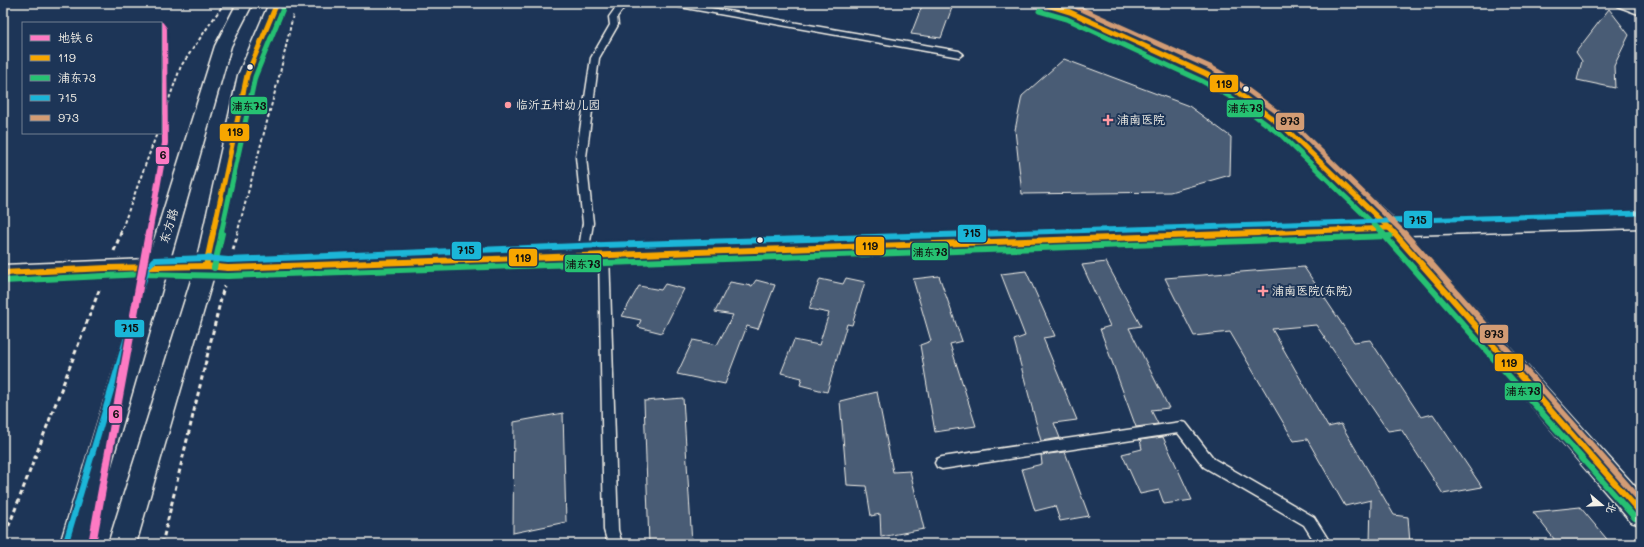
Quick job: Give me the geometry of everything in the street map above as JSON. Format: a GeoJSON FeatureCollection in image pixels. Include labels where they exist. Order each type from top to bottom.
{"type":"FeatureCollection","features":[{"type":"Feature","properties":{"kind":"street","name":"东方路"},"geometry":{"type":"LineString","coordinates":[[74,544],[223,46],[245,3]]}},
{"type":"Feature","properties":{"kind":"street"},"geometry":{"type":"LineString","coordinates":[[122,544],[206,266],[247,75],[277,3]]}},
{"type":"Feature","properties":{"kind":"street"},"geometry":{"type":"LineString","coordinates":[[1041,3],[1070,12],[1206,74],[1233,89],[1286,129],[1390,228],[1641,513]]}},
{"type":"Feature","properties":{"kind":"street"},"geometry":{"type":"LineString","coordinates":[[1623,3],[1641,10]]}},
{"type":"Feature","properties":{"kind":"street"},"geometry":{"type":"LineString","coordinates":[[3,274],[108,268],[206,266],[228,268],[604,253],[1641,221]]}},
{"type":"Feature","properties":{"kind":"lane"},"geometry":{"type":"LineString","coordinates":[[583,254],[588,223],[581,157],[595,58],[614,24],[613,17],[623,3]]}},
{"type":"Feature","properties":{"kind":"lane"},"geometry":{"type":"LineString","coordinates":[[669,3],[959,54]]}},
{"type":"Feature","properties":{"kind":"lane"},"geometry":{"type":"LineString","coordinates":[[604,253],[611,530],[615,544]]}},
{"type":"Feature","properties":{"kind":"lane"},"geometry":{"type":"LineString","coordinates":[[942,463],[1181,427],[1209,463],[1309,521],[1324,544]]}},
{"type":"Feature","properties":{"kind":"path"},"geometry":{"type":"LineString","coordinates":[[162,118],[181,66],[224,3]]}},
{"type":"Feature","properties":{"kind":"path"},"geometry":{"type":"LineString","coordinates":[[3,541],[108,268],[157,134]]}},
{"type":"Feature","properties":{"kind":"building"},"geometry":{"type":"Polygon","coordinates":[[[923,3],[953,5],[941,38],[911,34],[923,3]]]}},
{"type":"Feature","properties":{"kind":"building"},"geometry":{"type":"Polygon","coordinates":[[[1609,9],[1629,35],[1614,66],[1615,88],[1577,80],[1582,61],[1576,52],[1609,9]]]}},
{"type":"Feature","properties":{"kind":"building"},"geometry":{"type":"Polygon","coordinates":[[[1064,59],[1189,106],[1231,137],[1230,175],[1170,192],[1022,194],[1015,130],[1022,96],[1064,59]]]}},
{"type":"Feature","properties":{"kind":"building"},"geometry":{"type":"Polygon","coordinates":[[[1106,262],[1141,326],[1129,328],[1169,408],[1151,410],[1158,424],[1136,427],[1100,329],[1110,326],[1082,265],[1106,262]]]}},
{"type":"Feature","properties":{"kind":"building"},"geometry":{"type":"Polygon","coordinates":[[[1304,267],[1354,342],[1370,340],[1421,417],[1433,414],[1482,487],[1443,494],[1401,429],[1388,431],[1316,325],[1272,329],[1328,427],[1341,424],[1394,515],[1408,517],[1410,544],[1370,544],[1371,500],[1345,506],[1307,439],[1294,441],[1230,332],[1194,336],[1165,278],[1304,267]]]}},
{"type":"Feature","properties":{"kind":"building"},"geometry":{"type":"Polygon","coordinates":[[[1026,271],[1055,336],[1043,338],[1077,420],[1054,423],[1060,438],[1041,441],[1014,340],[1025,336],[1001,274],[1026,271]]]}},
{"type":"Feature","properties":{"kind":"building"},"geometry":{"type":"Polygon","coordinates":[[[939,276],[962,341],[950,344],[976,426],[935,432],[920,345],[931,341],[913,279],[939,276]]]}},
{"type":"Feature","properties":{"kind":"building"},"geometry":{"type":"Polygon","coordinates":[[[846,278],[865,282],[852,325],[847,324],[827,392],[800,385],[802,378],[781,373],[794,340],[819,345],[829,313],[809,309],[820,279],[843,284],[846,278]]]}},
{"type":"Feature","properties":{"kind":"building"},"geometry":{"type":"Polygon","coordinates":[[[756,280],[775,285],[758,329],[747,326],[725,384],[677,374],[693,340],[717,345],[733,315],[715,312],[730,282],[752,286],[756,280]]]}},
{"type":"Feature","properties":{"kind":"building"},"geometry":{"type":"Polygon","coordinates":[[[665,284],[684,289],[662,333],[638,327],[641,320],[622,316],[639,286],[661,290],[665,284]]]}},
{"type":"Feature","properties":{"kind":"building"},"geometry":{"type":"Polygon","coordinates":[[[877,392],[893,472],[910,471],[924,529],[881,537],[880,514],[871,516],[866,486],[847,485],[840,401],[877,392]]]}},
{"type":"Feature","properties":{"kind":"building"},"geometry":{"type":"Polygon","coordinates":[[[683,398],[692,544],[649,544],[644,401],[683,398]]]}},
{"type":"Feature","properties":{"kind":"building"},"geometry":{"type":"Polygon","coordinates":[[[563,413],[566,522],[513,533],[514,422],[563,413]]]}},
{"type":"Feature","properties":{"kind":"building"},"geometry":{"type":"Polygon","coordinates":[[[1163,437],[1192,500],[1164,504],[1159,490],[1140,494],[1122,454],[1142,449],[1140,440],[1163,437]]]}},
{"type":"Feature","properties":{"kind":"building"},"geometry":{"type":"Polygon","coordinates":[[[1065,452],[1089,516],[1060,521],[1055,506],[1035,511],[1022,469],[1042,464],[1041,455],[1065,452]]]}},
{"type":"Feature","properties":{"kind":"building"},"geometry":{"type":"Polygon","coordinates":[[[1580,507],[1611,544],[1558,544],[1533,512],[1580,507]]]}},
{"type":"Feature","properties":{"kind":"metro line","name":"6"},"geometry":{"type":"LineString","coordinates":[[92,544],[165,143],[164,29],[162,26]]}},
{"type":"Feature","properties":{"kind":"transit line","name":"119"},"geometry":{"type":"LineString","coordinates":[[206,266],[247,75],[277,3]]}},
{"type":"Feature","properties":{"kind":"transit line","name":"119"},"geometry":{"type":"LineString","coordinates":[[1041,3],[1070,12],[1206,74],[1233,89],[1286,129],[1390,228],[1641,513]]}},
{"type":"Feature","properties":{"kind":"transit line","name":"973"},"geometry":{"type":"LineString","coordinates":[[1068,3],[1210,67],[1238,83],[1292,123],[1396,223],[1641,501]]}},
{"type":"Feature","properties":{"kind":"transit line","name":"浦东73"},"geometry":{"type":"LineString","coordinates":[[214,268],[255,77],[284,6]]}},
{"type":"Feature","properties":{"kind":"transit line","name":"浦东73"},"geometry":{"type":"LineString","coordinates":[[1039,11],[1067,19],[1202,81],[1229,96],[1281,135],[1384,234],[1635,518]]}},
{"type":"Feature","properties":{"kind":"transit line","name":"715"},"geometry":{"type":"LineString","coordinates":[[66,542],[148,266],[154,260],[206,258],[228,260],[604,245],[1641,213]]}},
{"type":"Feature","properties":{"kind":"transit line","name":"119"},"geometry":{"type":"LineString","coordinates":[[3,273],[107,268],[206,266],[228,268],[1390,228]]}},
{"type":"Feature","properties":{"kind":"transit line","name":"浦东73"},"geometry":{"type":"LineString","coordinates":[[3,281],[144,274],[228,276],[1390,236]]}},
{"type":"Feature","properties":{"kind":"place","name":"临沂五村幼儿园"},"geometry":{"type":"Point","coordinates":[508,105]}},
{"type":"Feature","properties":{"kind":"place","name":"浦南医院"},"geometry":{"type":"Point","coordinates":[1108,120]}},
{"type":"Feature","properties":{"kind":"place","name":"浦南医院(东院)"},"geometry":{"type":"Point","coordinates":[1263,291]}}]}
